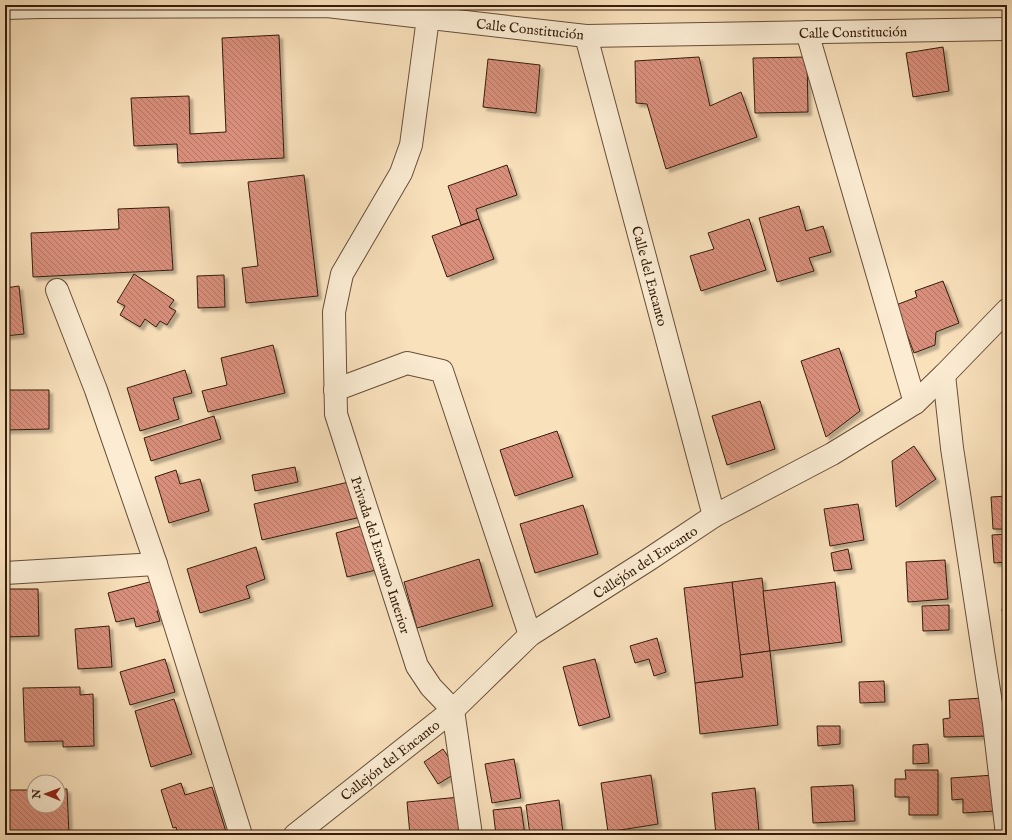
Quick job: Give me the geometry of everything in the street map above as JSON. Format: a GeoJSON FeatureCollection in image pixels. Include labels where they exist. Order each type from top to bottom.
{"type":"FeatureCollection","features":[{"type":"Feature","properties":{"kind":"street","name":"Calle Constitución"},"geometry":{"type":"LineString","coordinates":[[5,8],[327,6],[586,36],[1007,29]]}},
{"type":"Feature","properties":{"kind":"street","name":"Privada del Encanto Interior"},"geometry":{"type":"LineString","coordinates":[[428,18],[411,145],[401,173],[342,274],[334,312],[335,390],[336,414],[417,666],[431,687],[453,710]]}},
{"type":"Feature","properties":{"kind":"street"},"geometry":{"type":"LineString","coordinates":[[808,32],[915,402]]}},
{"type":"Feature","properties":{"kind":"street","name":"Calle del Encanto"},"geometry":{"type":"LineString","coordinates":[[586,36],[714,516]]}},
{"type":"Feature","properties":{"kind":"street"},"geometry":{"type":"LineString","coordinates":[[57,290],[96,390],[156,564],[241,835]]}},
{"type":"Feature","properties":{"kind":"street","name":"Callejón del Encanto"},"geometry":{"type":"LineString","coordinates":[[295,835],[453,710],[530,635],[714,516],[832,454],[915,402],[944,375],[1007,310]]}},
{"type":"Feature","properties":{"kind":"street"},"geometry":{"type":"LineString","coordinates":[[335,390],[407,364],[442,371],[530,635]]}},
{"type":"Feature","properties":{"kind":"street"},"geometry":{"type":"LineString","coordinates":[[944,375],[952,448],[994,723],[1007,835]]}},
{"type":"Feature","properties":{"kind":"street"},"geometry":{"type":"LineString","coordinates":[[5,573],[156,564]]}},
{"type":"Feature","properties":{"kind":"street"},"geometry":{"type":"LineString","coordinates":[[453,710],[471,835]]}},
{"type":"Feature","properties":{"kind":"building"},"geometry":{"type":"Polygon","coordinates":[[[279,35],[284,158],[178,163],[177,144],[134,146],[131,98],[189,96],[190,134],[226,132],[222,38],[279,35]]]}},
{"type":"Feature","properties":{"kind":"building"},"geometry":{"type":"Polygon","coordinates":[[[943,47],[949,91],[913,97],[906,53],[943,47]]]}},
{"type":"Feature","properties":{"kind":"building"},"geometry":{"type":"Polygon","coordinates":[[[699,57],[710,106],[741,92],[757,137],[666,169],[647,104],[636,103],[635,61],[699,57]]]}},
{"type":"Feature","properties":{"kind":"building"},"geometry":{"type":"Polygon","coordinates":[[[807,57],[808,112],[755,113],[753,58],[807,57]]]}},
{"type":"Feature","properties":{"kind":"building"},"geometry":{"type":"Polygon","coordinates":[[[488,59],[540,65],[536,113],[483,107],[488,59]]]}},
{"type":"Feature","properties":{"kind":"building"},"geometry":{"type":"Polygon","coordinates":[[[507,165],[517,195],[476,209],[479,219],[461,225],[448,186],[507,165]]]}},
{"type":"Feature","properties":{"kind":"building"},"geometry":{"type":"Polygon","coordinates":[[[304,175],[318,296],[246,303],[242,268],[258,266],[248,182],[304,175]]]}},
{"type":"Feature","properties":{"kind":"building"},"geometry":{"type":"Polygon","coordinates":[[[799,206],[806,231],[823,226],[831,252],[809,258],[814,271],[777,282],[759,218],[799,206]]]}},
{"type":"Feature","properties":{"kind":"building"},"geometry":{"type":"Polygon","coordinates":[[[169,207],[173,270],[33,277],[31,233],[119,229],[118,209],[169,207]]]}},
{"type":"Feature","properties":{"kind":"building"},"geometry":{"type":"Polygon","coordinates":[[[479,219],[494,259],[447,277],[432,236],[479,219]]]}},
{"type":"Feature","properties":{"kind":"building"},"geometry":{"type":"Polygon","coordinates":[[[749,219],[766,270],[701,291],[690,256],[714,249],[708,233],[749,219]]]}},
{"type":"Feature","properties":{"kind":"building"},"geometry":{"type":"Polygon","coordinates":[[[134,274],[174,300],[169,307],[176,311],[167,325],[160,321],[156,327],[145,319],[140,327],[120,315],[125,306],[117,302],[134,274]]]}},
{"type":"Feature","properties":{"kind":"building"},"geometry":{"type":"Polygon","coordinates":[[[224,275],[225,307],[198,308],[197,276],[224,275]]]}},
{"type":"Feature","properties":{"kind":"building"},"geometry":{"type":"Polygon","coordinates":[[[943,281],[959,323],[936,332],[935,345],[914,353],[896,305],[917,297],[915,291],[943,281]]]}},
{"type":"Feature","properties":{"kind":"building"},"geometry":{"type":"Polygon","coordinates":[[[19,286],[24,334],[5,336],[5,288],[19,286]]]}},
{"type":"Feature","properties":{"kind":"building"},"geometry":{"type":"Polygon","coordinates":[[[273,345],[285,393],[208,412],[202,391],[227,385],[221,358],[273,345]]]}},
{"type":"Feature","properties":{"kind":"building"},"geometry":{"type":"Polygon","coordinates":[[[839,348],[860,411],[826,437],[801,361],[839,348]]]}},
{"type":"Feature","properties":{"kind":"building"},"geometry":{"type":"Polygon","coordinates":[[[185,370],[192,393],[173,398],[179,419],[140,431],[127,388],[185,370]]]}},
{"type":"Feature","properties":{"kind":"building"},"geometry":{"type":"Polygon","coordinates":[[[5,390],[49,390],[49,429],[5,430],[5,390]]]}},
{"type":"Feature","properties":{"kind":"building"},"geometry":{"type":"Polygon","coordinates":[[[760,401],[775,449],[727,465],[712,416],[760,401]]]}},
{"type":"Feature","properties":{"kind":"building"},"geometry":{"type":"Polygon","coordinates":[[[214,416],[221,439],[151,461],[144,438],[214,416]]]}},
{"type":"Feature","properties":{"kind":"building"},"geometry":{"type":"Polygon","coordinates":[[[557,431],[573,477],[515,496],[500,450],[557,431]]]}},
{"type":"Feature","properties":{"kind":"building"},"geometry":{"type":"Polygon","coordinates":[[[914,446],[936,479],[896,507],[892,461],[914,446]]]}},
{"type":"Feature","properties":{"kind":"building"},"geometry":{"type":"Polygon","coordinates":[[[295,467],[298,482],[255,491],[252,475],[295,467]]]}},
{"type":"Feature","properties":{"kind":"building"},"geometry":{"type":"Polygon","coordinates":[[[176,470],[180,484],[200,479],[209,511],[169,523],[155,477],[176,470]]]}},
{"type":"Feature","properties":{"kind":"building"},"geometry":{"type":"Polygon","coordinates":[[[353,481],[361,517],[262,540],[254,504],[353,481]]]}},
{"type":"Feature","properties":{"kind":"building"},"geometry":{"type":"Polygon","coordinates":[[[1007,496],[1007,529],[993,529],[991,497],[1007,496]]]}},
{"type":"Feature","properties":{"kind":"building"},"geometry":{"type":"Polygon","coordinates":[[[858,504],[864,540],[830,546],[824,509],[858,504]]]}},
{"type":"Feature","properties":{"kind":"building"},"geometry":{"type":"Polygon","coordinates":[[[583,505],[598,554],[535,573],[520,524],[583,505]]]}},
{"type":"Feature","properties":{"kind":"building"},"geometry":{"type":"Polygon","coordinates":[[[365,525],[376,570],[347,577],[336,533],[365,525]]]}},
{"type":"Feature","properties":{"kind":"building"},"geometry":{"type":"Polygon","coordinates":[[[1007,534],[1007,562],[994,563],[992,535],[1007,534]]]}},
{"type":"Feature","properties":{"kind":"building"},"geometry":{"type":"Polygon","coordinates":[[[256,547],[265,579],[246,586],[250,598],[200,613],[187,569],[256,547]]]}},
{"type":"Feature","properties":{"kind":"building"},"geometry":{"type":"Polygon","coordinates":[[[848,549],[852,569],[834,571],[831,553],[848,549]]]}},
{"type":"Feature","properties":{"kind":"building"},"geometry":{"type":"Polygon","coordinates":[[[479,559],[493,606],[417,628],[404,582],[479,559]]]}},
{"type":"Feature","properties":{"kind":"building"},"geometry":{"type":"Polygon","coordinates":[[[945,560],[948,599],[908,602],[906,562],[945,560]]]}},
{"type":"Feature","properties":{"kind":"building"},"geometry":{"type":"Polygon","coordinates":[[[762,578],[770,651],[740,655],[732,582],[762,578]]]}},
{"type":"Feature","properties":{"kind":"building"},"geometry":{"type":"Polygon","coordinates":[[[157,580],[164,609],[157,611],[160,621],[136,627],[134,618],[116,622],[108,593],[157,580]]]}},
{"type":"Feature","properties":{"kind":"building"},"geometry":{"type":"Polygon","coordinates":[[[732,582],[743,677],[695,683],[684,588],[732,582]]]}},
{"type":"Feature","properties":{"kind":"building"},"geometry":{"type":"Polygon","coordinates":[[[835,582],[842,642],[770,651],[763,591],[835,582]]]}},
{"type":"Feature","properties":{"kind":"building"},"geometry":{"type":"Polygon","coordinates":[[[5,589],[38,589],[39,636],[5,637],[5,589]]]}},
{"type":"Feature","properties":{"kind":"building"},"geometry":{"type":"Polygon","coordinates":[[[949,605],[949,630],[923,631],[922,606],[949,605]]]}},
{"type":"Feature","properties":{"kind":"building"},"geometry":{"type":"Polygon","coordinates":[[[1002,609],[1007,609],[1007,633],[1005,633],[1002,609]]]}},
{"type":"Feature","properties":{"kind":"building"},"geometry":{"type":"Polygon","coordinates":[[[109,626],[112,667],[78,669],[75,629],[109,626]]]}},
{"type":"Feature","properties":{"kind":"building"},"geometry":{"type":"Polygon","coordinates":[[[657,638],[666,672],[654,676],[649,659],[635,663],[630,646],[657,638]]]}},
{"type":"Feature","properties":{"kind":"building"},"geometry":{"type":"Polygon","coordinates":[[[770,651],[778,725],[700,734],[695,683],[743,677],[740,655],[770,651]]]}},
{"type":"Feature","properties":{"kind":"building"},"geometry":{"type":"Polygon","coordinates":[[[165,659],[175,692],[130,705],[120,672],[165,659]]]}},
{"type":"Feature","properties":{"kind":"building"},"geometry":{"type":"Polygon","coordinates":[[[595,659],[610,717],[579,726],[563,667],[595,659]]]}},
{"type":"Feature","properties":{"kind":"building"},"geometry":{"type":"Polygon","coordinates":[[[884,681],[885,702],[860,703],[859,682],[884,681]]]}},
{"type":"Feature","properties":{"kind":"building"},"geometry":{"type":"Polygon","coordinates":[[[80,687],[80,695],[93,694],[94,746],[63,747],[63,741],[25,742],[23,688],[80,687]]]}},
{"type":"Feature","properties":{"kind":"building"},"geometry":{"type":"Polygon","coordinates":[[[983,698],[991,736],[944,737],[943,719],[950,718],[949,700],[983,698]]]}},
{"type":"Feature","properties":{"kind":"building"},"geometry":{"type":"Polygon","coordinates":[[[174,699],[192,754],[151,767],[135,711],[174,699]]]}},
{"type":"Feature","properties":{"kind":"building"},"geometry":{"type":"Polygon","coordinates":[[[817,726],[840,726],[840,744],[818,746],[817,726]]]}},
{"type":"Feature","properties":{"kind":"building"},"geometry":{"type":"Polygon","coordinates":[[[928,744],[929,763],[913,764],[913,745],[928,744]]]}},
{"type":"Feature","properties":{"kind":"building"},"geometry":{"type":"Polygon","coordinates":[[[443,749],[458,772],[438,784],[424,762],[443,749]]]}},
{"type":"Feature","properties":{"kind":"building"},"geometry":{"type":"Polygon","coordinates":[[[514,759],[521,798],[492,803],[485,764],[514,759]]]}},
{"type":"Feature","properties":{"kind":"building"},"geometry":{"type":"Polygon","coordinates":[[[905,770],[938,770],[938,815],[909,815],[909,797],[895,797],[895,779],[906,779],[905,770]]]}},
{"type":"Feature","properties":{"kind":"building"},"geometry":{"type":"Polygon","coordinates":[[[651,775],[658,824],[608,832],[601,783],[651,775]]]}},
{"type":"Feature","properties":{"kind":"building"},"geometry":{"type":"Polygon","coordinates":[[[994,775],[995,811],[963,813],[963,799],[952,800],[951,778],[994,775]]]}},
{"type":"Feature","properties":{"kind":"building"},"geometry":{"type":"Polygon","coordinates":[[[181,783],[185,795],[212,787],[227,835],[178,835],[176,827],[173,828],[161,790],[181,783]]]}},
{"type":"Feature","properties":{"kind":"building"},"geometry":{"type":"Polygon","coordinates":[[[853,785],[855,821],[813,823],[811,787],[853,785]]]}},
{"type":"Feature","properties":{"kind":"building"},"geometry":{"type":"Polygon","coordinates":[[[755,788],[759,832],[716,835],[712,793],[755,788]]]}},
{"type":"Feature","properties":{"kind":"building"},"geometry":{"type":"Polygon","coordinates":[[[67,789],[69,835],[8,835],[6,790],[26,790],[26,814],[66,814],[67,789]]]}},
{"type":"Feature","properties":{"kind":"building"},"geometry":{"type":"Polygon","coordinates":[[[460,797],[464,835],[410,835],[407,802],[460,797]]]}},
{"type":"Feature","properties":{"kind":"building"},"geometry":{"type":"Polygon","coordinates":[[[559,800],[563,833],[530,835],[526,805],[559,800]]]}},
{"type":"Feature","properties":{"kind":"building"},"geometry":{"type":"Polygon","coordinates":[[[521,807],[525,835],[496,835],[493,810],[521,807]]]}}]}
